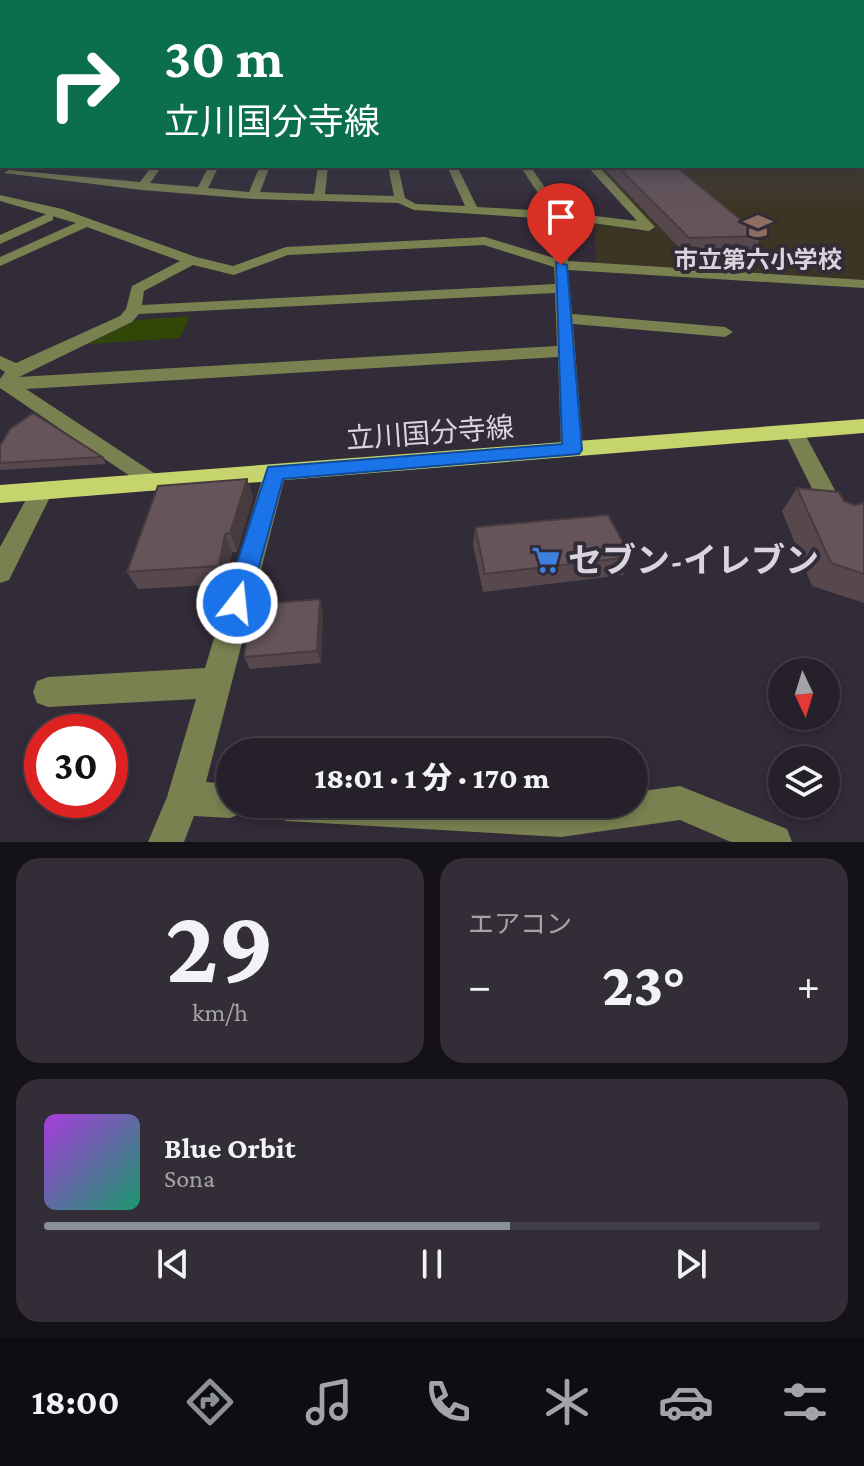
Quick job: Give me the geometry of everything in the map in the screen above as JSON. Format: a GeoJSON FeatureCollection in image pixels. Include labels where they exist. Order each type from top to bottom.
{"type":"FeatureCollection","features":[{"type":"Feature","properties":{"kind":"main road","name":"立川国分寺線"},"geometry":{"type":"LineString","coordinates":[[0,494],[864,426]]}},
{"type":"Feature","properties":{"kind":"street"},"geometry":{"type":"LineString","coordinates":[[91,182],[104,168]]}},
{"type":"Feature","properties":{"kind":"street"},"geometry":{"type":"LineString","coordinates":[[142,187],[156,168]]}},
{"type":"Feature","properties":{"kind":"street"},"geometry":{"type":"LineString","coordinates":[[201,192],[213,168]]}},
{"type":"Feature","properties":{"kind":"street"},"geometry":{"type":"LineString","coordinates":[[253,196],[264,168]]}},
{"type":"Feature","properties":{"kind":"street"},"geometry":{"type":"LineString","coordinates":[[319,198],[323,168]]}},
{"type":"Feature","properties":{"kind":"street"},"geometry":{"type":"LineString","coordinates":[[393,168],[400,200]]}},
{"type":"Feature","properties":{"kind":"street"},"geometry":{"type":"LineString","coordinates":[[453,168],[473,211]]}},
{"type":"Feature","properties":{"kind":"street"},"geometry":{"type":"LineString","coordinates":[[526,168],[558,215],[572,450]]}},
{"type":"Feature","properties":{"kind":"street"},"geometry":{"type":"LineString","coordinates":[[4,175],[253,196],[400,200],[414,207],[558,215],[649,227],[594,168]]}},
{"type":"Feature","properties":{"kind":"street"},"geometry":{"type":"LineString","coordinates":[[0,198],[87,222],[191,260],[234,271],[286,251],[485,241],[561,265],[864,284]]}},
{"type":"Feature","properties":{"kind":"street"},"geometry":{"type":"LineString","coordinates":[[0,240],[49,217]]}},
{"type":"Feature","properties":{"kind":"street"},"geometry":{"type":"LineString","coordinates":[[0,262],[87,222]]}},
{"type":"Feature","properties":{"kind":"street"},"geometry":{"type":"LineString","coordinates":[[7,372],[126,319],[134,310],[137,289],[191,260]]}},
{"type":"Feature","properties":{"kind":"street"},"geometry":{"type":"LineString","coordinates":[[134,310],[562,288]]}},
{"type":"Feature","properties":{"kind":"street"},"geometry":{"type":"LineString","coordinates":[[564,318],[725,332]]}},
{"type":"Feature","properties":{"kind":"street"},"geometry":{"type":"LineString","coordinates":[[7,372],[566,351]]}},
{"type":"Feature","properties":{"kind":"street"},"geometry":{"type":"LineString","coordinates":[[7,372],[152,483]]}},
{"type":"Feature","properties":{"kind":"street"},"geometry":{"type":"LineString","coordinates":[[794,432],[837,516]]}},
{"type":"Feature","properties":{"kind":"street"},"geometry":{"type":"LineString","coordinates":[[166,842],[184,798],[275,473]]}},
{"type":"Feature","properties":{"kind":"street"},"geometry":{"type":"LineString","coordinates":[[0,572],[42,491]]}},
{"type":"Feature","properties":{"kind":"street"},"geometry":{"type":"LineString","coordinates":[[48,692],[214,683]]}},
{"type":"Feature","properties":{"kind":"street"},"geometry":{"type":"LineString","coordinates":[[184,798],[216,800]]}},
{"type":"Feature","properties":{"kind":"street"},"geometry":{"type":"LineString","coordinates":[[648,807],[680,803],[774,842]]}},
{"type":"Feature","properties":{"kind":"street"},"geometry":{"type":"LineString","coordinates":[[543,818],[568,818]]}},
{"type":"Feature","properties":{"kind":"shaded area","name":"市立第六小学校"},"geometry":{"type":"Polygon","coordinates":[[[599,168],[860,168],[864,171],[864,281],[596,263],[594,221],[635,231],[656,230],[599,168]]]}},
{"type":"Feature","properties":{"kind":"green space"},"geometry":{"type":"Polygon","coordinates":[[[190,316],[180,338],[88,344],[137,320],[190,316]]]}},
{"type":"Feature","properties":{"kind":"building"},"geometry":{"type":"Polygon","coordinates":[[[619,168],[677,168],[761,236],[689,238],[619,168]]]}},
{"type":"Feature","properties":{"kind":"building"},"geometry":{"type":"Polygon","coordinates":[[[33,413],[102,457],[0,463],[0,446],[10,429],[33,413]]]}},
{"type":"Feature","properties":{"kind":"building"},"geometry":{"type":"Polygon","coordinates":[[[247,479],[230,533],[225,534],[219,566],[127,572],[158,486],[247,479]]]}},
{"type":"Feature","properties":{"kind":"building"},"geometry":{"type":"Polygon","coordinates":[[[797,488],[839,492],[844,501],[854,505],[864,503],[864,574],[831,563],[797,488]]]}},
{"type":"Feature","properties":{"kind":"building"},"geometry":{"type":"Polygon","coordinates":[[[608,515],[631,557],[485,574],[475,527],[608,515]]]}},
{"type":"Feature","properties":{"kind":"building"},"geometry":{"type":"Polygon","coordinates":[[[320,599],[317,651],[244,657],[252,605],[320,599]]]}},
{"type":"Feature","properties":{"kind":"place","name":"市立第六小学校"},"geometry":{"type":"Point","coordinates":[758,226]}},
{"type":"Feature","properties":{"kind":"place","name":"セブン-イレブン"},"geometry":{"type":"Point","coordinates":[546,560]}},
{"type":"Feature","properties":{"kind":"route"},"geometry":{"type":"LineString","coordinates":[[237,603],[275,473],[572,450],[561,265]]}}]}
